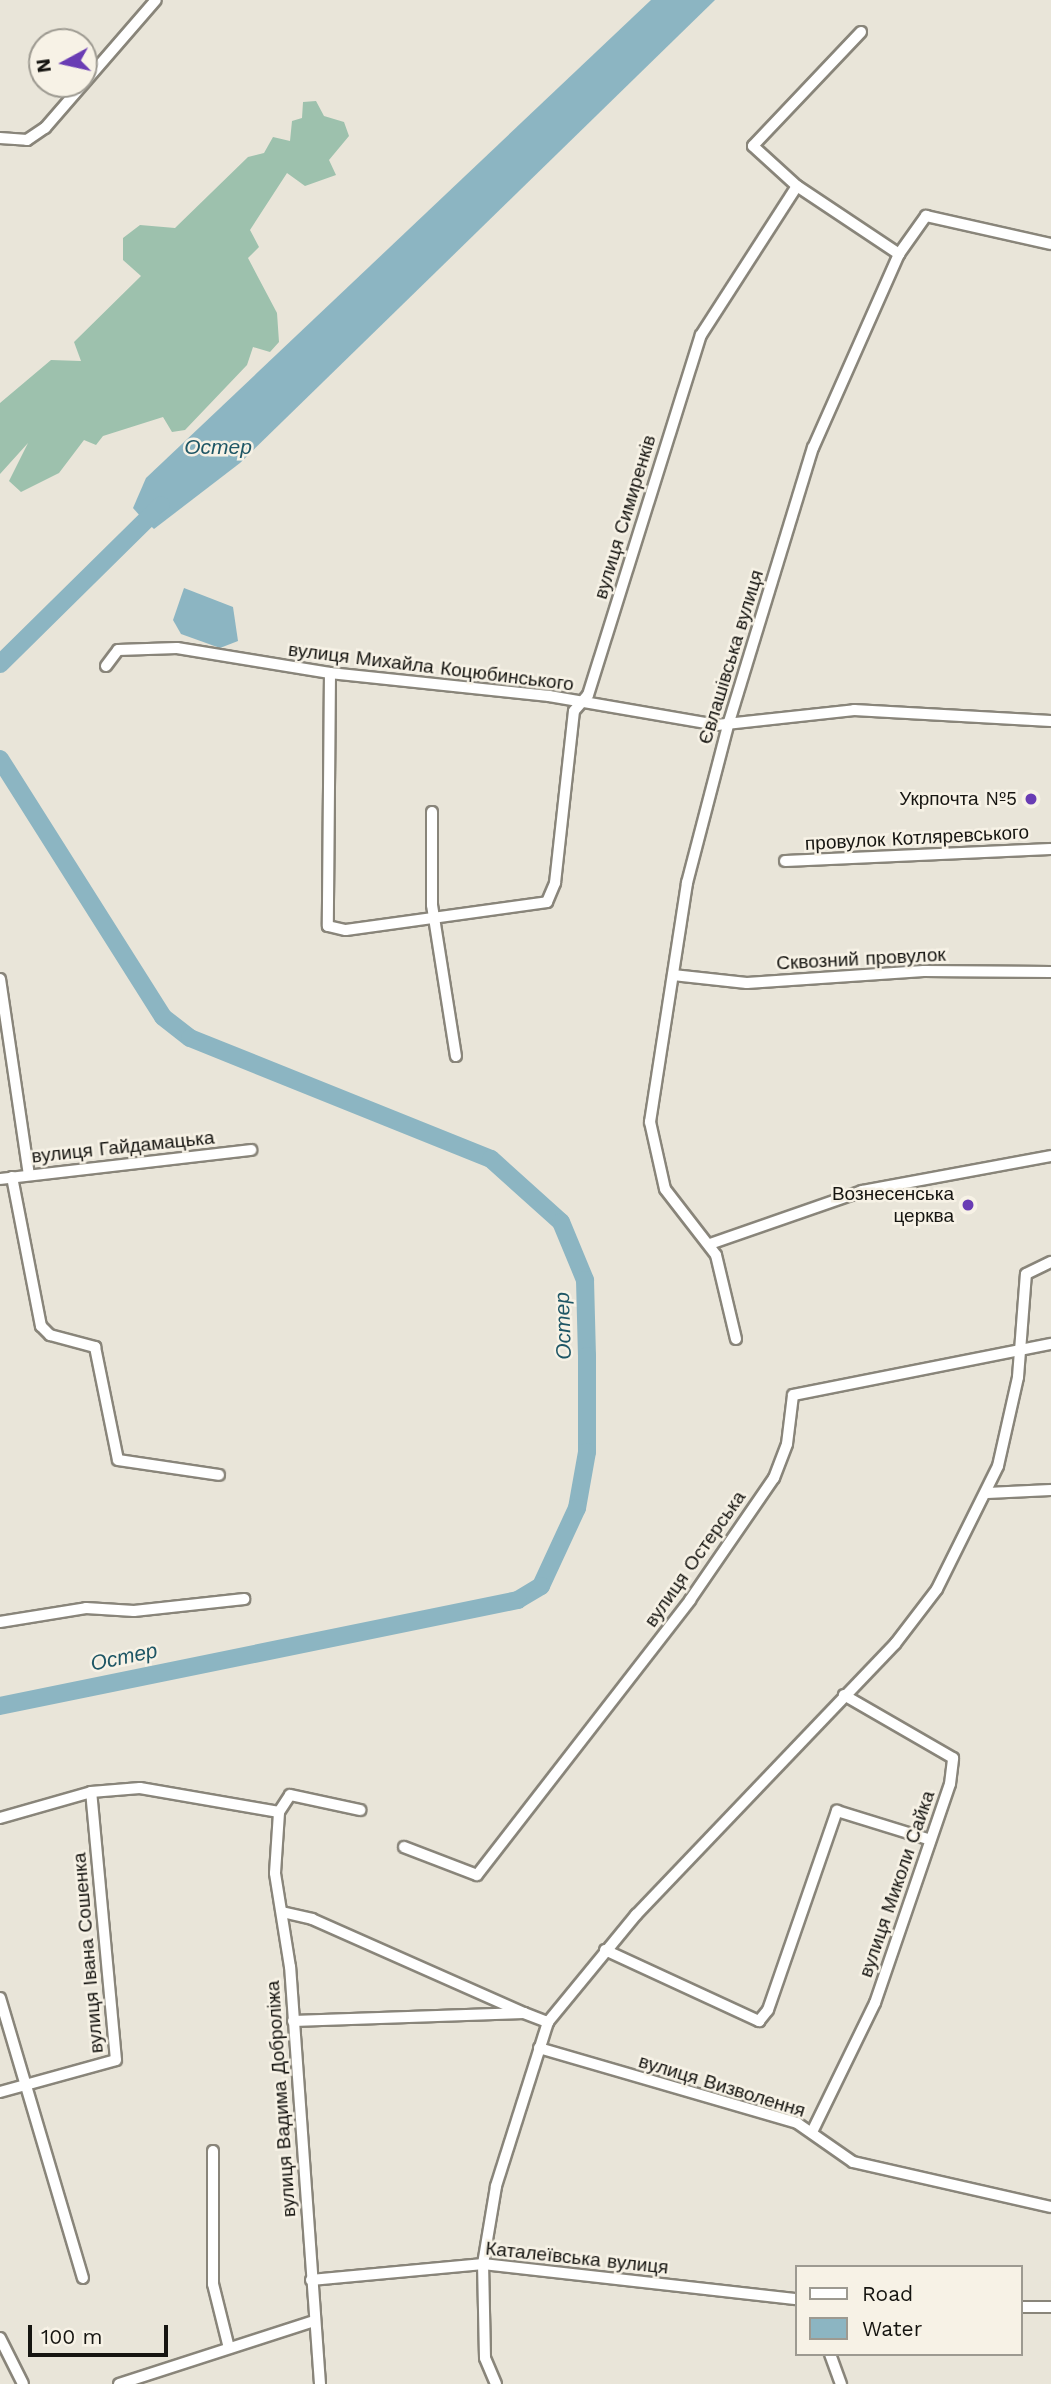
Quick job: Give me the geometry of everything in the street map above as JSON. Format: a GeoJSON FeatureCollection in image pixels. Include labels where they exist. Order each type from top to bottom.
{"type":"FeatureCollection","features":[{"type":"Feature","properties":{"kind":"street"},"geometry":{"type":"LineString","coordinates":[[0,138],[27,140],[45,128],[156,0]]}},
{"type":"Feature","properties":{"kind":"street"},"geometry":{"type":"LineString","coordinates":[[860,32],[753,146],[797,186],[899,254]]}},
{"type":"Feature","properties":{"kind":"street","name":"вулиця Симиренків"},"geometry":{"type":"LineString","coordinates":[[439,917],[547,902],[555,883],[571,728],[701,335],[797,186]]}},
{"type":"Feature","properties":{"kind":"street","name":"Євлашівська вулиця"},"geometry":{"type":"LineString","coordinates":[[736,1339],[710,1244],[665,1189],[651,1145],[653,1076],[673,975],[687,883],[729,722],[813,448],[899,254],[926,216],[1051,244]]}},
{"type":"Feature","properties":{"kind":"street","name":"вулиця Михайла Коцюбинського"},"geometry":{"type":"LineString","coordinates":[[106,666],[118,650],[177,648],[330,673],[581,703],[687,723],[781,723],[854,710],[1051,721]]}},
{"type":"Feature","properties":{"kind":"street"},"geometry":{"type":"LineString","coordinates":[[330,673],[328,926],[346,930],[439,917]]}},
{"type":"Feature","properties":{"kind":"street"},"geometry":{"type":"LineString","coordinates":[[432,812],[432,905],[439,917],[456,1056]]}},
{"type":"Feature","properties":{"kind":"street","name":"провулок Котляревського"},"geometry":{"type":"LineString","coordinates":[[785,861],[1051,849]]}},
{"type":"Feature","properties":{"kind":"street","name":"Сквозний провулок"},"geometry":{"type":"LineString","coordinates":[[673,975],[747,983],[924,971],[1051,972]]}},
{"type":"Feature","properties":{"kind":"street"},"geometry":{"type":"LineString","coordinates":[[0,979],[29,1175]]}},
{"type":"Feature","properties":{"kind":"street","name":"вулиця Гайдамацька"},"geometry":{"type":"LineString","coordinates":[[0,1179],[251,1150]]}},
{"type":"Feature","properties":{"kind":"street"},"geometry":{"type":"LineString","coordinates":[[710,1244],[862,1191],[1051,1156]]}},
{"type":"Feature","properties":{"kind":"street"},"geometry":{"type":"LineString","coordinates":[[12,1177],[41,1326],[50,1335],[95,1347],[118,1460],[219,1475]]}},
{"type":"Feature","properties":{"kind":"street"},"geometry":{"type":"LineString","coordinates":[[496,2384],[485,2358],[483,2264],[496,2186],[548,2022],[605,1951],[844,1695],[937,1589],[987,1493],[1011,1419],[1021,1349],[1026,1274],[1051,1262]]}},
{"type":"Feature","properties":{"kind":"street","name":"вулиця Остерська"},"geometry":{"type":"LineString","coordinates":[[404,1847],[477,1875],[690,1600],[774,1478],[787,1444],[793,1395],[1051,1344]]}},
{"type":"Feature","properties":{"kind":"street"},"geometry":{"type":"LineString","coordinates":[[987,1493],[1051,1490]]}},
{"type":"Feature","properties":{"kind":"street"},"geometry":{"type":"LineString","coordinates":[[0,1622],[86,1608],[134,1611],[244,1599]]}},
{"type":"Feature","properties":{"kind":"street","name":"вулиця Миколи Сайка"},"geometry":{"type":"LineString","coordinates":[[812,2132],[874,2003],[928,1839],[950,1784],[953,1758],[844,1695]]}},
{"type":"Feature","properties":{"kind":"street"},"geometry":{"type":"LineString","coordinates":[[0,1818],[91,1792],[151,1789],[279,1812],[290,1795],[360,1810]]}},
{"type":"Feature","properties":{"kind":"street","name":"вулиця Івана Сошенка"},"geometry":{"type":"LineString","coordinates":[[0,2092],[116,2060],[91,1792]]}},
{"type":"Feature","properties":{"kind":"street"},"geometry":{"type":"LineString","coordinates":[[605,1951],[759,2021],[837,1811],[928,1839]]}},
{"type":"Feature","properties":{"kind":"street","name":"вулиця Вадима Доброліжа"},"geometry":{"type":"LineString","coordinates":[[279,1812],[275,1874],[282,1912],[293,2021],[320,2384]]}},
{"type":"Feature","properties":{"kind":"street"},"geometry":{"type":"LineString","coordinates":[[282,1912],[325,1924],[524,2014],[548,2022]]}},
{"type":"Feature","properties":{"kind":"street"},"geometry":{"type":"LineString","coordinates":[[0,1998],[83,2278]]}},
{"type":"Feature","properties":{"kind":"street"},"geometry":{"type":"LineString","coordinates":[[293,2021],[524,2014]]}},
{"type":"Feature","properties":{"kind":"street","name":"вулиця Визволення"},"geometry":{"type":"LineString","coordinates":[[539,2048],[812,2132],[853,2162],[1051,2207]]}},
{"type":"Feature","properties":{"kind":"street"},"geometry":{"type":"LineString","coordinates":[[213,2151],[213,2284],[229,2348]]}},
{"type":"Feature","properties":{"kind":"street","name":"Каталеївська вулиця"},"geometry":{"type":"LineString","coordinates":[[311,2280],[483,2264],[796,2298]]}},
{"type":"Feature","properties":{"kind":"street"},"geometry":{"type":"LineString","coordinates":[[1023,2306],[1051,2307]]}},
{"type":"Feature","properties":{"kind":"street"},"geometry":{"type":"LineString","coordinates":[[120,2384],[314,2321]]}},
{"type":"Feature","properties":{"kind":"street"},"geometry":{"type":"LineString","coordinates":[[0,2338],[23,2384]]}},
{"type":"Feature","properties":{"kind":"street"},"geometry":{"type":"LineString","coordinates":[[831,2356],[841,2384]]}},
{"type":"Feature","properties":{"kind":"green space"},"geometry":{"type":"Polygon","coordinates":[[[316,101],[324,116],[344,122],[349,136],[329,160],[336,175],[305,186],[287,173],[250,230],[259,247],[248,258],[277,313],[279,342],[270,352],[253,347],[247,365],[185,430],[172,432],[163,417],[103,436],[96,445],[84,440],[59,473],[21,492],[9,481],[28,443],[0,474],[0,403],[51,360],[81,361],[74,342],[141,276],[123,260],[123,238],[140,225],[175,228],[248,157],[264,153],[273,137],[290,141],[292,121],[302,118],[303,102],[316,101]]]}},
{"type":"Feature","properties":{"kind":"water","name":"Остер"},"geometry":{"type":"Polygon","coordinates":[[[651,0],[715,0],[240,463],[154,529],[141,517],[133,508],[146,478],[651,0]]]}},
{"type":"Feature","properties":{"kind":"water"},"geometry":{"type":"Polygon","coordinates":[[[184,588],[233,607],[238,641],[220,648],[181,634],[173,620],[184,588]]]}},
{"type":"Feature","properties":{"kind":"waterway","name":"Остер"},"geometry":{"type":"LineString","coordinates":[[0,664],[161,505]]}},
{"type":"Feature","properties":{"kind":"waterway","name":"Остер"},"geometry":{"type":"LineString","coordinates":[[0,759],[163,1017],[190,1038],[491,1159],[561,1222],[585,1280],[587,1356],[587,1452],[577,1508],[541,1586],[518,1600],[0,1706]]}},
{"type":"Feature","properties":{"kind":"place","name":"Укрпочта №5"},"geometry":{"type":"Point","coordinates":[1031,799]}},
{"type":"Feature","properties":{"kind":"place","name":"Вознесенська церква"},"geometry":{"type":"Point","coordinates":[968,1205]}}]}
